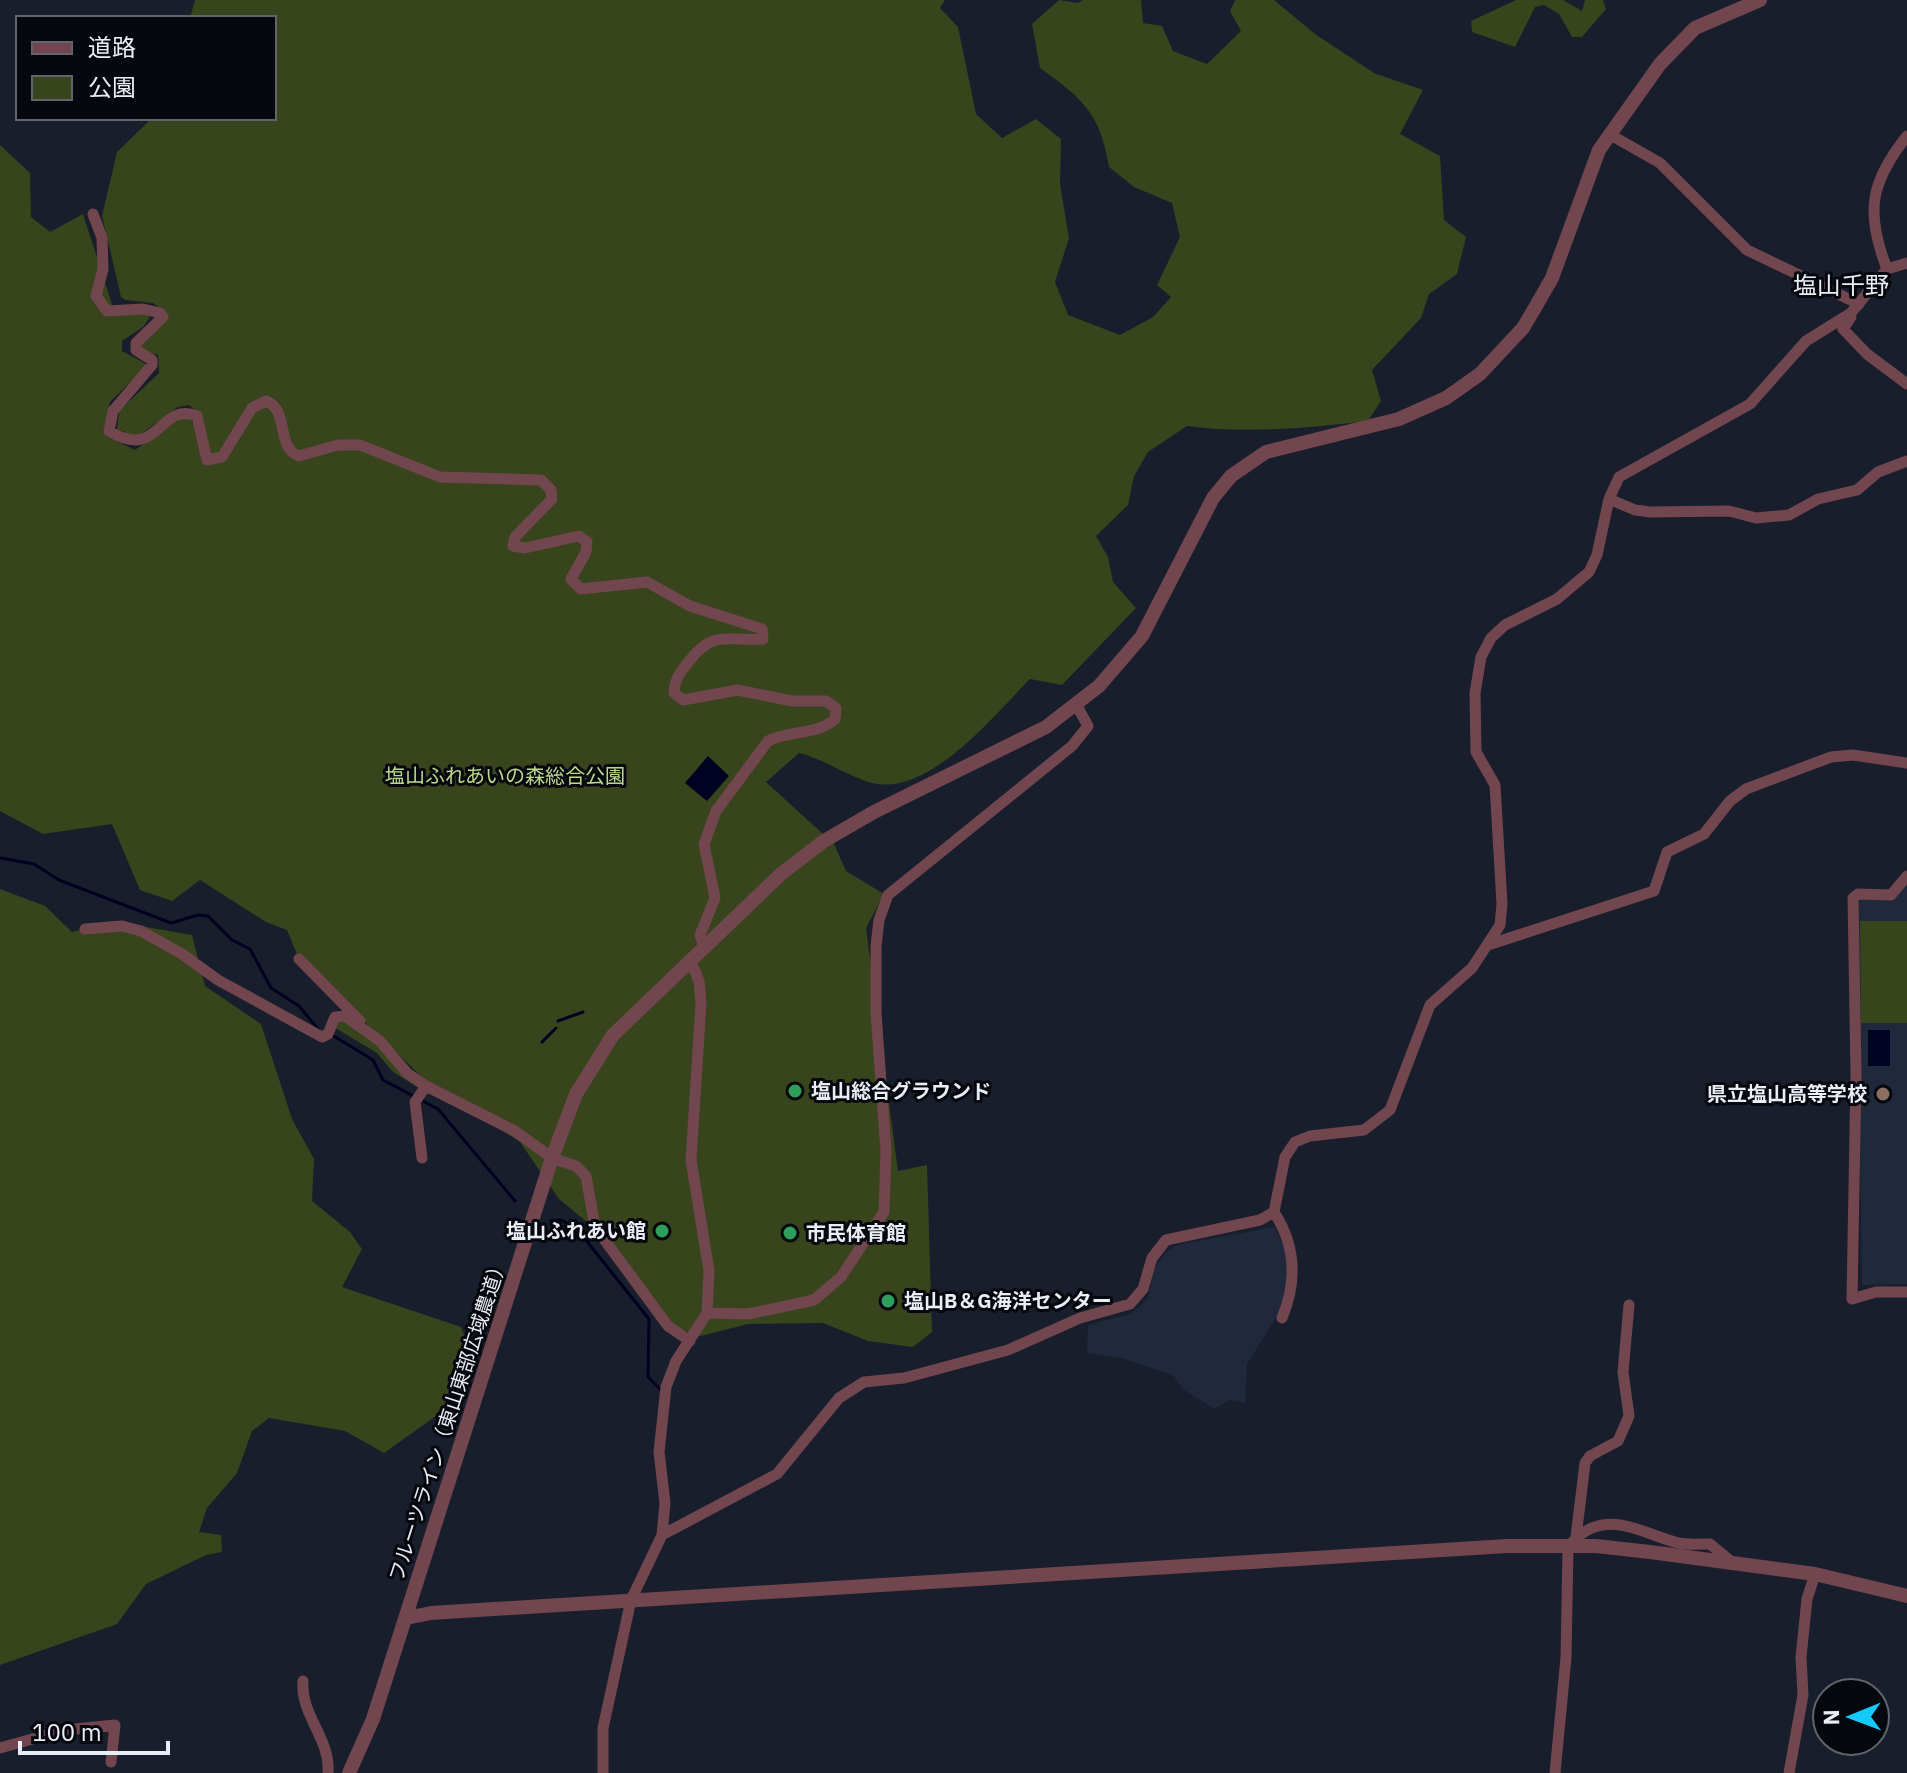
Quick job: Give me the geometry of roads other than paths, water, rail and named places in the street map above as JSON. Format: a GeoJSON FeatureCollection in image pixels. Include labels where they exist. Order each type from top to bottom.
{"type":"FeatureCollection","features":[{"type":"Feature","properties":{"kind":"street"},"geometry":{"type":"LineString","coordinates":[[1760,0],[1695,28],[1660,64],[1612,130],[1660,163],[1747,250],[1855,308]]}},
{"type":"Feature","properties":{"kind":"street","name":"フルーツライン（東山東部広域農道）"},"geometry":{"type":"LineString","coordinates":[[349,1773],[373,1719],[552,1158],[576,1094],[603,1050],[624,1024],[690,960],[782,873],[824,841],[874,812],[1028,737],[1077,706],[1099,686],[1142,636],[1213,498],[1231,476],[1250,460],[1281,447],[1399,419],[1422,409],[1480,374],[1505,351],[1523,328],[1552,278],[1592,168],[1612,130]]}},
{"type":"Feature","properties":{"kind":"street"},"geometry":{"type":"LineString","coordinates":[[1887,269],[1876,241],[1873,209],[1878,178],[1907,136]]}},
{"type":"Feature","properties":{"kind":"street"},"geometry":{"type":"LineString","coordinates":[[93,214],[102,238],[103,269],[96,296],[100,305],[107,311],[143,309],[160,313],[163,317],[136,343],[138,353],[152,360],[152,365],[113,411],[109,431],[127,442],[142,440],[174,417],[191,414],[197,416],[207,460],[222,457],[252,408],[266,401],[277,409],[288,448],[299,456],[338,445],[360,445],[440,477],[543,480],[551,490],[551,502],[515,537],[513,546],[525,548],[579,536],[587,542],[586,552],[571,579],[581,589],[647,582],[690,606],[762,629],[763,639],[722,637],[703,643],[681,671],[674,693],[683,700],[738,690],[792,701],[826,701],[836,708],[835,719],[825,728],[781,734],[768,741],[716,811],[704,844],[715,898],[700,935],[704,947]]}},
{"type":"Feature","properties":{"kind":"street"},"geometry":{"type":"LineString","coordinates":[[1282,1318],[1291,1291],[1293,1255],[1274,1212],[1289,1149],[1310,1136],[1364,1130],[1390,1110],[1430,1005],[1472,968],[1491,944],[1500,925],[1502,904],[1495,785],[1476,752],[1475,693],[1481,657],[1491,638],[1505,625],[1557,599],[1589,572],[1597,555],[1609,499],[1614,485],[1624,473],[1750,404],[1806,341],[1855,308],[1887,269],[1907,263]]}},
{"type":"Feature","properties":{"kind":"street"},"geometry":{"type":"LineString","coordinates":[[1855,308],[1843,329],[1867,354],[1907,384]]}},
{"type":"Feature","properties":{"kind":"street"},"geometry":{"type":"LineString","coordinates":[[1609,499],[1650,512],[1729,511],[1756,518],[1789,515],[1818,499],[1857,490],[1878,472],[1907,461]]}},
{"type":"Feature","properties":{"kind":"street"},"geometry":{"type":"LineString","coordinates":[[707,1313],[748,1314],[814,1300],[841,1277],[878,1222],[884,1212],[886,1151],[876,1013],[876,946],[882,907],[888,895],[1072,746],[1088,726],[1077,706]]}},
{"type":"Feature","properties":{"kind":"street"},"geometry":{"type":"LineString","coordinates":[[1491,944],[1654,891],[1667,852],[1704,834],[1730,801],[1746,789],[1840,755],[1907,763]]}},
{"type":"Feature","properties":{"kind":"street"},"geometry":{"type":"LineString","coordinates":[[1907,876],[1891,895],[1858,894],[1853,898],[1856,1074],[1852,1299],[1876,1292],[1907,1292]]}},
{"type":"Feature","properties":{"kind":"street"},"geometry":{"type":"LineString","coordinates":[[85,929],[122,926],[141,931],[309,1032],[322,1037],[330,1030],[335,1017],[345,1016],[380,1041]]}},
{"type":"Feature","properties":{"kind":"street"},"geometry":{"type":"LineString","coordinates":[[299,959],[424,1089],[515,1131],[552,1158],[576,1166],[586,1176],[595,1227],[668,1326],[690,1341]]}},
{"type":"Feature","properties":{"kind":"street"},"geometry":{"type":"LineString","coordinates":[[603,1773],[603,1728],[631,1600],[662,1535],[662,1411],[676,1361],[707,1313],[709,1271],[691,1160],[701,1003],[699,981],[690,960]]}},
{"type":"Feature","properties":{"kind":"street"},"geometry":{"type":"LineString","coordinates":[[422,1158],[415,1102],[424,1089]]}},
{"type":"Feature","properties":{"kind":"street"},"geometry":{"type":"LineString","coordinates":[[662,1535],[777,1474],[839,1398],[851,1388],[864,1382],[904,1378],[1008,1350],[1080,1318],[1130,1304],[1143,1289],[1152,1258],[1166,1240],[1260,1220],[1274,1212]]}},
{"type":"Feature","properties":{"kind":"street"},"geometry":{"type":"LineString","coordinates":[[1555,1773],[1566,1658],[1572,1542],[1585,1463],[1590,1456],[1618,1441],[1629,1416],[1623,1372],[1629,1305]]}},
{"type":"Feature","properties":{"kind":"street"},"geometry":{"type":"LineString","coordinates":[[1572,1542],[1605,1523],[1642,1528],[1680,1544],[1710,1544],[1733,1563]]}},
{"type":"Feature","properties":{"kind":"street"},"geometry":{"type":"LineString","coordinates":[[406,1618],[431,1613],[1572,1542],[1815,1574],[1907,1596]]}},
{"type":"Feature","properties":{"kind":"street"},"geometry":{"type":"LineString","coordinates":[[1789,1773],[1803,1695],[1801,1657],[1807,1599],[1815,1574]]}},
{"type":"Feature","properties":{"kind":"street"},"geometry":{"type":"LineString","coordinates":[[303,1681],[305,1706],[328,1753],[328,1773]]}},
{"type":"Feature","properties":{"kind":"street"},"geometry":{"type":"LineString","coordinates":[[0,1748],[65,1730],[115,1725],[111,1762]]}},
{"type":"Feature","properties":{"kind":"waterway"},"geometry":{"type":"LineString","coordinates":[[0,858],[34,864],[59,880],[171,923],[198,915],[208,916],[232,940],[250,949],[271,988],[299,1006],[318,1029]]}},
{"type":"Feature","properties":{"kind":"waterway"},"geometry":{"type":"LineString","coordinates":[[558,1021],[583,1012]]}},
{"type":"Feature","properties":{"kind":"waterway"},"geometry":{"type":"LineString","coordinates":[[542,1042],[556,1028]]}},
{"type":"Feature","properties":{"kind":"waterway"},"geometry":{"type":"LineString","coordinates":[[332,1035],[373,1060],[383,1080],[438,1109],[515,1201]]}},
{"type":"Feature","properties":{"kind":"waterway"},"geometry":{"type":"LineString","coordinates":[[551,1221],[561,1220],[577,1229],[649,1319],[648,1377],[661,1390]]}},
{"type":"Feature","properties":{"kind":"place","name":"塩山総合グラウンド"},"geometry":{"type":"Point","coordinates":[795,1091]}},
{"type":"Feature","properties":{"kind":"place","name":"県立塩山高等学校"},"geometry":{"type":"Point","coordinates":[1883,1094]}},
{"type":"Feature","properties":{"kind":"place","name":"塩山ふれあい館"},"geometry":{"type":"Point","coordinates":[662,1231]}},
{"type":"Feature","properties":{"kind":"place","name":"市民体育館"},"geometry":{"type":"Point","coordinates":[790,1233]}},
{"type":"Feature","properties":{"kind":"place","name":"塩山B＆G海洋センター"},"geometry":{"type":"Point","coordinates":[888,1301]}},
{"type":"Feature","properties":{"kind":"district","name":"塩山千野"},"geometry":{"type":"Point","coordinates":[1841,286]}},
{"type":"Feature","properties":{"kind":"park label","name":"塩山ふれあいの森総合公園"},"geometry":{"type":"Point","coordinates":[505,776]}}]}
